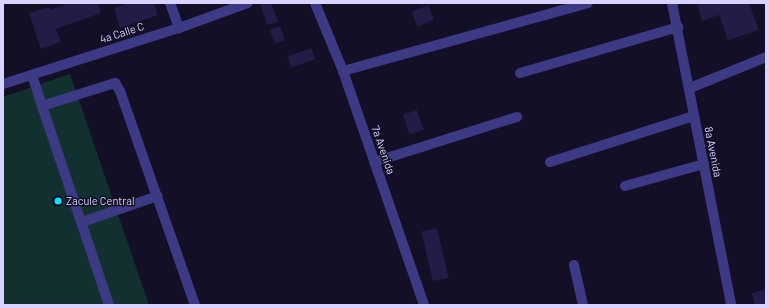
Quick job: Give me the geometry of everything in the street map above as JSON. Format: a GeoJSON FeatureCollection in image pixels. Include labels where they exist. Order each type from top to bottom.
{"type":"FeatureCollection","features":[{"type":"Feature","properties":{"kind":"street"},"geometry":{"type":"LineString","coordinates":[[170,3],[179,28]]}},
{"type":"Feature","properties":{"kind":"street","name":"4a Calle C"},"geometry":{"type":"LineString","coordinates":[[3,84],[179,28],[248,3]]}},
{"type":"Feature","properties":{"kind":"street","name":"7a Avenida"},"geometry":{"type":"LineString","coordinates":[[315,3],[344,71],[424,305]]}},
{"type":"Feature","properties":{"kind":"street"},"geometry":{"type":"LineString","coordinates":[[344,71],[588,3]]}},
{"type":"Feature","properties":{"kind":"street","name":"8a Avenida"},"geometry":{"type":"LineString","coordinates":[[672,3],[690,88],[694,116],[731,305]]}},
{"type":"Feature","properties":{"kind":"street"},"geometry":{"type":"LineString","coordinates":[[520,73],[678,27]]}},
{"type":"Feature","properties":{"kind":"street"},"geometry":{"type":"LineString","coordinates":[[690,88],[766,57]]}},
{"type":"Feature","properties":{"kind":"street"},"geometry":{"type":"LineString","coordinates":[[32,74],[109,305]]}},
{"type":"Feature","properties":{"kind":"street"},"geometry":{"type":"LineString","coordinates":[[42,106],[115,83],[120,91],[158,196],[195,305]]}},
{"type":"Feature","properties":{"kind":"street"},"geometry":{"type":"LineString","coordinates":[[550,162],[694,116]]}},
{"type":"Feature","properties":{"kind":"street"},"geometry":{"type":"LineString","coordinates":[[374,162],[517,117]]}},
{"type":"Feature","properties":{"kind":"street"},"geometry":{"type":"LineString","coordinates":[[625,186],[704,164]]}},
{"type":"Feature","properties":{"kind":"street"},"geometry":{"type":"LineString","coordinates":[[82,222],[158,196]]}},
{"type":"Feature","properties":{"kind":"street"},"geometry":{"type":"LineString","coordinates":[[574,265],[583,305]]}},
{"type":"Feature","properties":{"kind":"green space","name":"Zacule Central"},"geometry":{"type":"Polygon","coordinates":[[[70,74],[149,305],[3,305],[3,97],[70,74]]]}},
{"type":"Feature","properties":{"kind":"building"},"geometry":{"type":"Polygon","coordinates":[[[70,3],[98,3],[101,13],[56,29],[61,42],[41,49],[29,13],[49,7],[50,10],[70,3]]]}},
{"type":"Feature","properties":{"kind":"building"},"geometry":{"type":"Polygon","coordinates":[[[128,3],[154,3],[158,15],[120,28],[114,8],[128,3]]]}},
{"type":"Feature","properties":{"kind":"building"},"geometry":{"type":"Polygon","coordinates":[[[260,3],[271,3],[278,22],[267,25],[260,3]]]}},
{"type":"Feature","properties":{"kind":"building"},"geometry":{"type":"Polygon","coordinates":[[[703,3],[749,3],[759,30],[728,40],[719,15],[702,21],[697,5],[703,3]]]}},
{"type":"Feature","properties":{"kind":"building"},"geometry":{"type":"Polygon","coordinates":[[[428,5],[434,20],[417,27],[411,12],[428,5]]]}},
{"type":"Feature","properties":{"kind":"building"},"geometry":{"type":"Polygon","coordinates":[[[280,26],[285,40],[275,44],[270,30],[280,26]]]}},
{"type":"Feature","properties":{"kind":"building"},"geometry":{"type":"Polygon","coordinates":[[[311,48],[315,59],[292,68],[288,57],[311,48]]]}},
{"type":"Feature","properties":{"kind":"building"},"geometry":{"type":"Polygon","coordinates":[[[417,110],[424,130],[410,135],[403,115],[417,110]]]}},
{"type":"Feature","properties":{"kind":"building"},"geometry":{"type":"Polygon","coordinates":[[[437,228],[448,278],[433,281],[421,232],[437,228]]]}},
{"type":"Feature","properties":{"kind":"building"},"geometry":{"type":"Polygon","coordinates":[[[766,289],[766,305],[755,305],[752,293],[766,289]]]}},
{"type":"Feature","properties":{"kind":"place","name":"Zacule Central"},"geometry":{"type":"Point","coordinates":[58,201]}}]}
